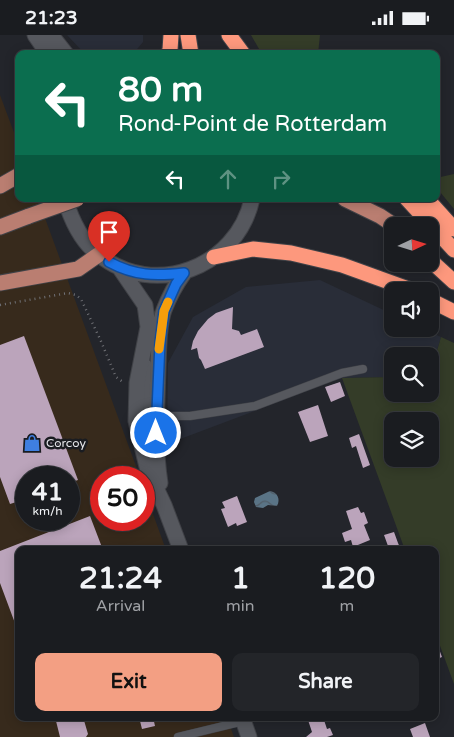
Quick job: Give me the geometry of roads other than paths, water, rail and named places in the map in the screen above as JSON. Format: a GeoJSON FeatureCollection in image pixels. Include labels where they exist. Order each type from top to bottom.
{"type":"FeatureCollection","features":[{"type":"Feature","properties":{"kind":"highway"},"geometry":{"type":"LineString","coordinates":[[170,50],[171,35]]}},
{"type":"Feature","properties":{"kind":"highway"},"geometry":{"type":"LineString","coordinates":[[188,35],[190,50]]}},
{"type":"Feature","properties":{"kind":"highway"},"geometry":{"type":"LineString","coordinates":[[229,35],[240,50]]}},
{"type":"Feature","properties":{"kind":"highway"},"geometry":{"type":"LineString","coordinates":[[410,202],[454,250]]}},
{"type":"Feature","properties":{"kind":"highway"},"geometry":{"type":"LineString","coordinates":[[430,202],[454,229]]}},
{"type":"Feature","properties":{"kind":"highway"},"geometry":{"type":"LineString","coordinates":[[214,257],[253,249],[290,253],[342,265],[389,282]]}},
{"type":"Feature","properties":{"kind":"highway"},"geometry":{"type":"LineString","coordinates":[[439,255],[454,269]]}},
{"type":"Feature","properties":{"kind":"highway"},"geometry":{"type":"LineString","coordinates":[[439,268],[454,282]]}},
{"type":"Feature","properties":{"kind":"highway"},"geometry":{"type":"LineString","coordinates":[[439,304],[454,312]]}},
{"type":"Feature","properties":{"kind":"main road"},"geometry":{"type":"LineString","coordinates":[[34,35],[45,50]]}},
{"type":"Feature","properties":{"kind":"main road"},"geometry":{"type":"LineString","coordinates":[[51,35],[63,50]]}},
{"type":"Feature","properties":{"kind":"main road"},"geometry":{"type":"LineString","coordinates":[[0,186],[15,177]]}},
{"type":"Feature","properties":{"kind":"main road"},"geometry":{"type":"LineString","coordinates":[[66,202],[81,235],[98,255],[120,267],[140,274],[162,275],[184,273],[206,263],[214,257],[226,246],[245,222],[251,202]]}},
{"type":"Feature","properties":{"kind":"main road"},"geometry":{"type":"LineString","coordinates":[[0,227],[69,202]]}},
{"type":"Feature","properties":{"kind":"main road"},"geometry":{"type":"LineString","coordinates":[[351,202],[384,219]]}},
{"type":"Feature","properties":{"kind":"main road"},"geometry":{"type":"LineString","coordinates":[[0,283],[78,269],[98,255]]}},
{"type":"Feature","properties":{"kind":"main road"},"geometry":{"type":"LineString","coordinates":[[120,267],[145,305],[148,327],[137,383],[136,421],[148,471],[164,505],[179,546]]}},
{"type":"Feature","properties":{"kind":"main road"},"geometry":{"type":"LineString","coordinates":[[164,505],[157,466],[156,416],[160,343],[164,311],[176,284],[184,273]]}},
{"type":"Feature","properties":{"kind":"main road"},"geometry":{"type":"LineString","coordinates":[[244,721],[250,737]]}},
{"type":"Feature","properties":{"kind":"lane"},"geometry":{"type":"LineString","coordinates":[[148,327],[146,394],[148,413],[156,416],[190,417],[255,406],[342,373],[363,369]]}},
{"type":"Feature","properties":{"kind":"lane"},"geometry":{"type":"LineString","coordinates":[[178,737],[236,721]]}},
{"type":"Feature","properties":{"kind":"water"},"geometry":{"type":"Polygon","coordinates":[[[270,491],[278,496],[277,506],[256,507],[255,498],[270,491]]]}},
{"type":"Feature","properties":{"kind":"place","name":"Corcoy"},"geometry":{"type":"Point","coordinates":[32,443]}}]}
